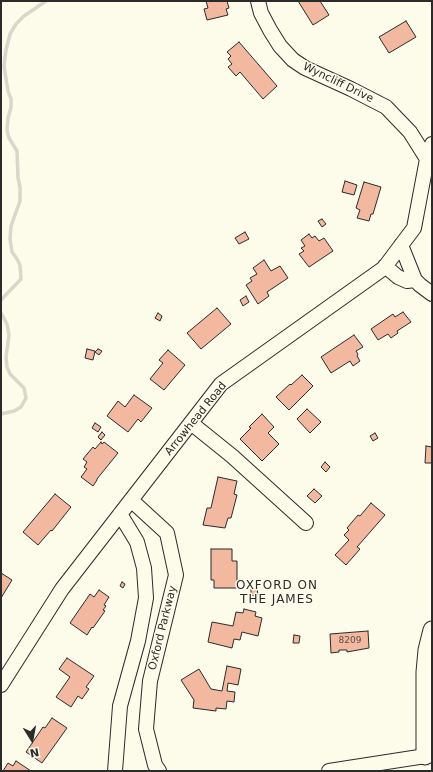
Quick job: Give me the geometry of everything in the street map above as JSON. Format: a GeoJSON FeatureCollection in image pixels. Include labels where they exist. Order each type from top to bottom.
{"type":"FeatureCollection","features":[{"type":"Feature","properties":{"kind":"main road"},"geometry":{"type":"LineString","coordinates":[[428,755],[425,672],[427,650],[432,630]]}},
{"type":"Feature","properties":{"kind":"street","name":"Wyncliff Drive"},"geometry":{"type":"LineString","coordinates":[[258,1],[270,30],[280,46],[293,60],[305,68],[386,107],[410,132],[427,159]]}},
{"type":"Feature","properties":{"kind":"street","name":"Arrowhead Road"},"geometry":{"type":"LineString","coordinates":[[1,685],[62,589],[221,384],[385,266],[414,228],[427,159],[432,144]]}},
{"type":"Feature","properties":{"kind":"street"},"geometry":{"type":"LineString","coordinates":[[401,245],[415,280],[432,294]]}},
{"type":"Feature","properties":{"kind":"street"},"geometry":{"type":"LineString","coordinates":[[385,266],[398,277],[407,281],[415,280]]}},
{"type":"Feature","properties":{"kind":"street"},"geometry":{"type":"LineString","coordinates":[[191,423],[232,456],[306,523]]}},
{"type":"Feature","properties":{"kind":"street","name":"Oxford Parkway"},"geometry":{"type":"LineString","coordinates":[[131,500],[167,533],[176,575],[150,681],[146,728],[155,765],[159,771]]}},
{"type":"Feature","properties":{"kind":"street","name":"Oxford Parkway"},"geometry":{"type":"LineString","coordinates":[[115,771],[120,706],[138,641],[146,598],[144,568],[137,542],[120,514]]}},
{"type":"Feature","properties":{"kind":"street"},"geometry":{"type":"LineString","coordinates":[[329,771],[428,755]]}},
{"type":"Feature","properties":{"kind":"building"},"geometry":{"type":"Polygon","coordinates":[[[206,1],[227,1],[229,8],[226,9],[228,15],[207,20],[204,9],[208,8],[206,1]]]}},
{"type":"Feature","properties":{"kind":"building"},"geometry":{"type":"Polygon","coordinates":[[[298,1],[320,1],[329,15],[313,25],[298,1]]]}},
{"type":"Feature","properties":{"kind":"building"},"geometry":{"type":"Polygon","coordinates":[[[406,21],[416,37],[389,53],[379,37],[406,21]]]}},
{"type":"Feature","properties":{"kind":"building"},"geometry":{"type":"Polygon","coordinates":[[[239,42],[277,86],[263,99],[240,72],[236,76],[228,67],[232,64],[228,59],[231,56],[227,52],[239,42]]]}},
{"type":"Feature","properties":{"kind":"building"},"geometry":{"type":"Polygon","coordinates":[[[345,181],[357,185],[354,195],[342,192],[345,181]]]}},
{"type":"Feature","properties":{"kind":"building"},"geometry":{"type":"Polygon","coordinates":[[[364,182],[381,187],[373,214],[371,214],[369,221],[357,218],[360,210],[356,208],[364,182]]]}},
{"type":"Feature","properties":{"kind":"building"},"geometry":{"type":"Polygon","coordinates":[[[322,219],[326,224],[322,227],[318,221],[322,219]]]}},
{"type":"Feature","properties":{"kind":"building"},"geometry":{"type":"Polygon","coordinates":[[[245,232],[249,239],[239,244],[235,238],[245,232]]]}},
{"type":"Feature","properties":{"kind":"building"},"geometry":{"type":"Polygon","coordinates":[[[309,234],[312,238],[315,236],[319,241],[324,238],[333,251],[309,267],[299,254],[304,251],[301,248],[305,246],[301,240],[309,234]]]}},
{"type":"Feature","properties":{"kind":"building"},"geometry":{"type":"Polygon","coordinates":[[[264,260],[271,271],[280,266],[288,278],[267,292],[269,296],[258,304],[246,285],[252,281],[250,278],[257,274],[253,268],[264,260]]]}},
{"type":"Feature","properties":{"kind":"building"},"geometry":{"type":"Polygon","coordinates":[[[246,296],[249,302],[243,306],[240,300],[246,296]]]}},
{"type":"Feature","properties":{"kind":"building"},"geometry":{"type":"Polygon","coordinates":[[[217,308],[231,324],[201,349],[187,333],[217,308]]]}},
{"type":"Feature","properties":{"kind":"building"},"geometry":{"type":"Polygon","coordinates":[[[403,312],[411,322],[397,331],[398,333],[391,338],[388,334],[378,340],[371,329],[393,314],[395,317],[403,312]]]}},
{"type":"Feature","properties":{"kind":"building"},"geometry":{"type":"Polygon","coordinates":[[[158,313],[162,316],[160,321],[155,318],[158,313]]]}},
{"type":"Feature","properties":{"kind":"building"},"geometry":{"type":"Polygon","coordinates":[[[354,335],[363,347],[356,351],[360,361],[353,366],[350,361],[331,373],[321,357],[354,335]]]}},
{"type":"Feature","properties":{"kind":"building"},"geometry":{"type":"Polygon","coordinates":[[[87,349],[95,351],[93,360],[85,358],[87,349]]]}},
{"type":"Feature","properties":{"kind":"building"},"geometry":{"type":"Polygon","coordinates":[[[98,349],[102,351],[99,355],[95,352],[98,349]]]}},
{"type":"Feature","properties":{"kind":"building"},"geometry":{"type":"Polygon","coordinates":[[[168,350],[185,365],[164,390],[150,379],[163,363],[159,360],[168,350]]]}},
{"type":"Feature","properties":{"kind":"building"},"geometry":{"type":"Polygon","coordinates":[[[302,375],[313,386],[289,410],[276,397],[302,375]]]}},
{"type":"Feature","properties":{"kind":"building"},"geometry":{"type":"Polygon","coordinates":[[[134,395],[152,408],[141,422],[138,419],[128,432],[107,416],[118,401],[125,407],[134,395]]]}},
{"type":"Feature","properties":{"kind":"building"},"geometry":{"type":"Polygon","coordinates":[[[307,409],[321,422],[310,433],[297,419],[307,409]]]}},
{"type":"Feature","properties":{"kind":"building"},"geometry":{"type":"Polygon","coordinates":[[[262,414],[274,427],[268,433],[279,444],[262,461],[240,439],[262,414]]]}},
{"type":"Feature","properties":{"kind":"building"},"geometry":{"type":"Polygon","coordinates":[[[95,423],[101,427],[98,432],[92,428],[95,423]]]}},
{"type":"Feature","properties":{"kind":"building"},"geometry":{"type":"Polygon","coordinates":[[[102,432],[105,435],[101,440],[98,437],[102,432]]]}},
{"type":"Feature","properties":{"kind":"building"},"geometry":{"type":"Polygon","coordinates":[[[375,433],[378,438],[373,441],[370,436],[375,433]]]}},
{"type":"Feature","properties":{"kind":"building"},"geometry":{"type":"Polygon","coordinates":[[[101,442],[102,444],[104,442],[118,453],[93,486],[81,477],[87,469],[84,467],[87,462],[83,459],[93,447],[95,449],[101,442]]]}},
{"type":"Feature","properties":{"kind":"building"},"geometry":{"type":"Polygon","coordinates":[[[426,446],[432,447],[432,463],[425,463],[426,446]]]}},
{"type":"Feature","properties":{"kind":"building"},"geometry":{"type":"Polygon","coordinates":[[[325,462],[330,467],[326,472],[321,467],[325,462]]]}},
{"type":"Feature","properties":{"kind":"building"},"geometry":{"type":"Polygon","coordinates":[[[218,477],[237,481],[234,494],[237,495],[231,518],[228,518],[225,528],[203,525],[207,508],[211,508],[218,477]]]}},
{"type":"Feature","properties":{"kind":"building"},"geometry":{"type":"Polygon","coordinates":[[[314,489],[322,496],[315,503],[307,496],[314,489]]]}},
{"type":"Feature","properties":{"kind":"building"},"geometry":{"type":"Polygon","coordinates":[[[55,494],[71,507],[52,531],[51,530],[38,545],[23,532],[55,494]]]}},
{"type":"Feature","properties":{"kind":"building"},"geometry":{"type":"Polygon","coordinates":[[[371,503],[385,515],[357,547],[360,549],[346,565],[335,555],[349,540],[344,535],[349,530],[347,528],[371,503]]]}},
{"type":"Feature","properties":{"kind":"building"},"geometry":{"type":"Polygon","coordinates":[[[211,549],[232,549],[232,561],[237,561],[237,588],[214,588],[214,580],[211,580],[211,549]]]}},
{"type":"Feature","properties":{"kind":"building"},"geometry":{"type":"Polygon","coordinates":[[[1,573],[12,580],[1,598],[1,573]]]}},
{"type":"Feature","properties":{"kind":"building"},"geometry":{"type":"Polygon","coordinates":[[[122,582],[125,584],[123,588],[120,586],[122,582]]]}},
{"type":"Feature","properties":{"kind":"building"},"geometry":{"type":"Polygon","coordinates":[[[257,588],[258,595],[251,596],[251,589],[257,588]]]}},
{"type":"Feature","properties":{"kind":"building"},"geometry":{"type":"Polygon","coordinates":[[[99,590],[109,597],[104,605],[106,606],[103,610],[105,611],[87,635],[70,623],[90,594],[94,597],[99,590]]]}},
{"type":"Feature","properties":{"kind":"building"},"geometry":{"type":"Polygon","coordinates":[[[244,609],[256,612],[255,616],[262,618],[258,636],[242,632],[240,640],[234,639],[232,648],[208,642],[212,622],[233,626],[236,612],[243,613],[244,609]]]}},
{"type":"Feature","properties":{"kind":"building"},"geometry":{"type":"Polygon","coordinates":[[[368,631],[369,648],[347,652],[347,650],[339,650],[339,652],[331,653],[330,634],[368,631]]]}},
{"type":"Feature","properties":{"kind":"building"},"geometry":{"type":"Polygon","coordinates":[[[294,635],[300,636],[299,643],[293,643],[294,635]]]}},
{"type":"Feature","properties":{"kind":"building"},"geometry":{"type":"Polygon","coordinates":[[[67,658],[94,676],[86,687],[89,689],[82,699],[78,696],[71,707],[56,697],[70,677],[59,669],[67,658]]]}},
{"type":"Feature","properties":{"kind":"building"},"geometry":{"type":"Polygon","coordinates":[[[227,666],[241,669],[238,685],[228,683],[227,691],[235,692],[234,702],[227,701],[226,709],[216,708],[216,711],[193,708],[194,700],[181,680],[199,669],[211,689],[222,691],[227,666]]]}},
{"type":"Feature","properties":{"kind":"building"},"geometry":{"type":"Polygon","coordinates":[[[52,718],[67,728],[42,763],[26,752],[43,727],[45,728],[52,718]]]}},
{"type":"Feature","properties":{"kind":"building"},"geometry":{"type":"Polygon","coordinates":[[[16,761],[31,771],[3,771],[8,763],[13,766],[16,761]]]}},
{"type":"Feature","properties":{"kind":"waterway"},"geometry":{"type":"LineString","coordinates":[[1,300],[21,279],[20,265],[12,252],[10,239],[11,226],[20,201],[20,187],[18,178],[17,151],[9,138],[7,130],[11,99],[8,91],[4,66],[6,50],[10,34],[16,24],[24,16],[46,1]]}},
{"type":"Feature","properties":{"kind":"waterway"},"geometry":{"type":"LineString","coordinates":[[1,313],[7,324],[9,335],[6,357],[7,367],[10,374],[24,388],[26,398],[21,407],[14,411],[1,414]]}},
{"type":"Feature","properties":{"kind":"district","name":"OXFORD ON THE JAMES"},"geometry":{"type":"Point","coordinates":[277,593]}}]}
